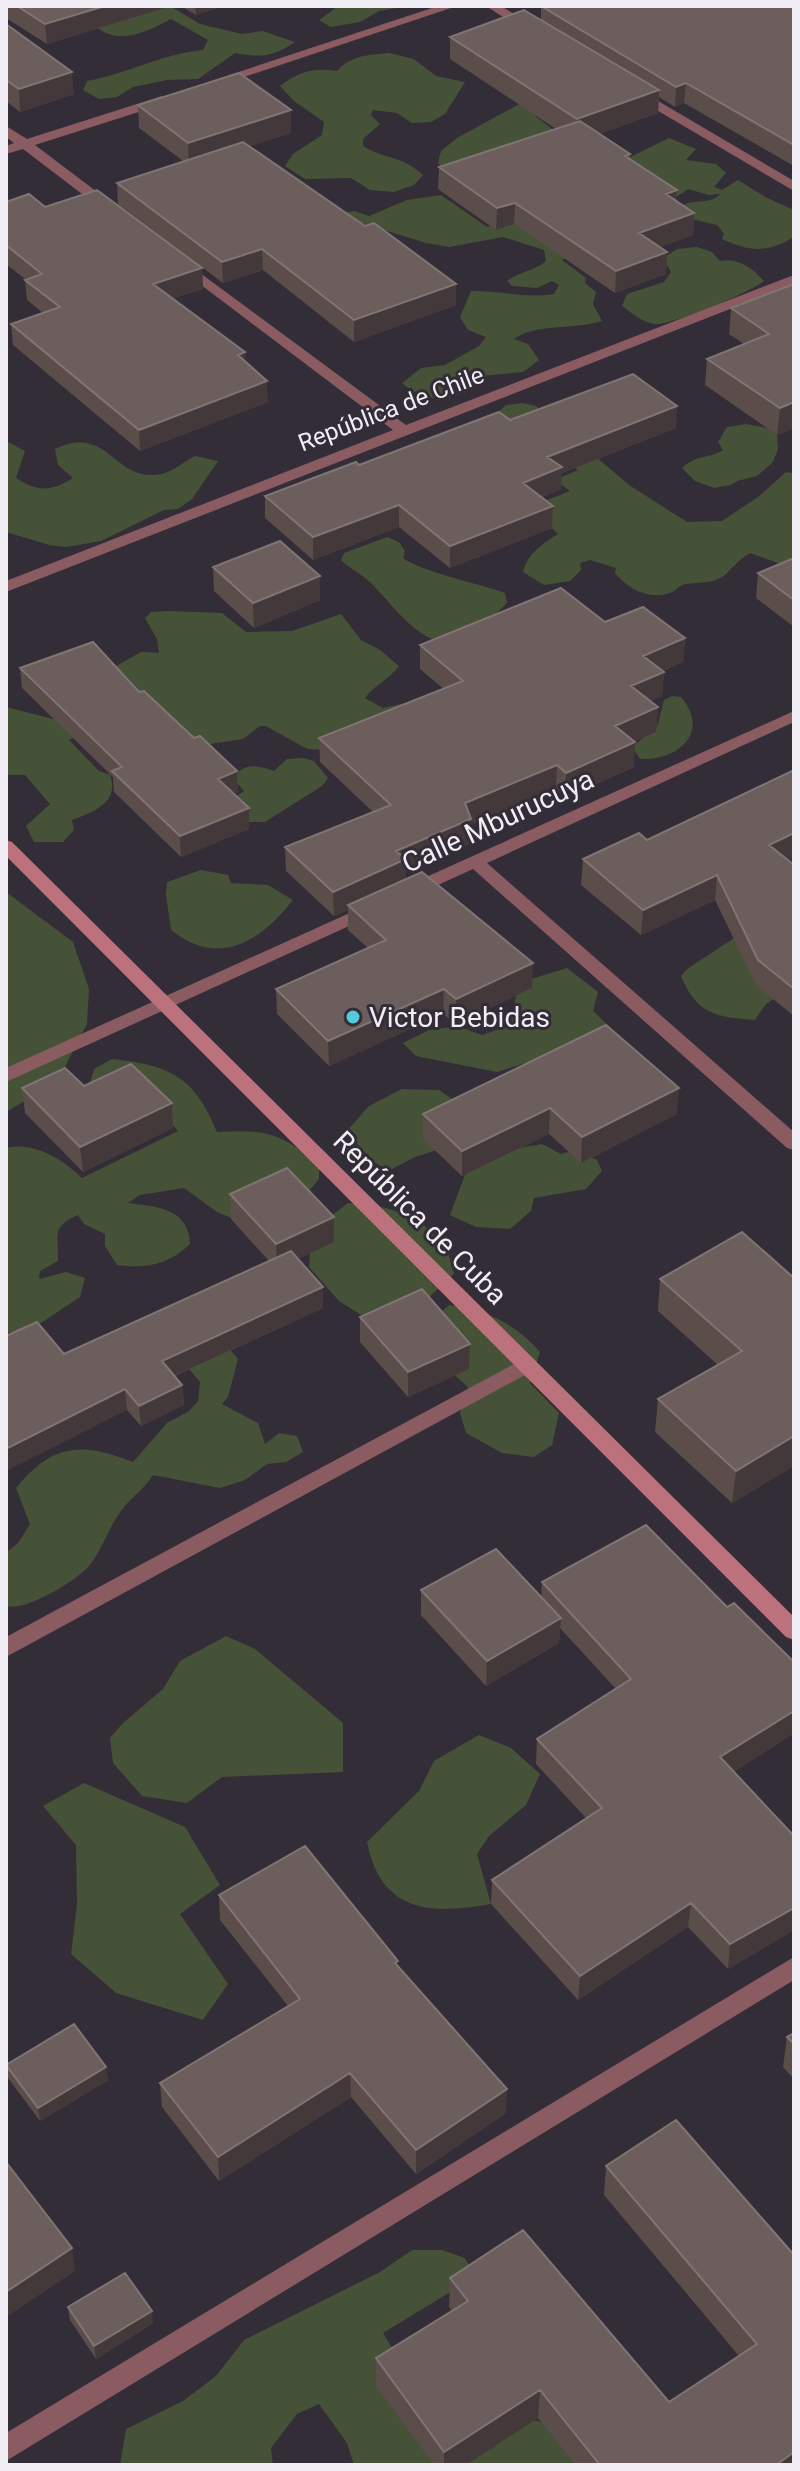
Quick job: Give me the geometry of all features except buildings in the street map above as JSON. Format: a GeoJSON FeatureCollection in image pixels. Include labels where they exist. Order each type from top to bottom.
{"type":"FeatureCollection","features":[{"type":"Feature","properties":{"kind":"main road","name":"República de Cuba"},"geometry":{"type":"LineString","coordinates":[[6,846],[794,1631]]}},
{"type":"Feature","properties":{"kind":"street"},"geometry":{"type":"LineString","coordinates":[[207,85],[451,6]]}},
{"type":"Feature","properties":{"kind":"street"},"geometry":{"type":"LineString","coordinates":[[492,6],[547,39]]}},
{"type":"Feature","properties":{"kind":"street"},"geometry":{"type":"LineString","coordinates":[[629,88],[794,187]]}},
{"type":"Feature","properties":{"kind":"street"},"geometry":{"type":"LineString","coordinates":[[6,150],[177,95]]}},
{"type":"Feature","properties":{"kind":"street"},"geometry":{"type":"LineString","coordinates":[[6,130],[126,220]]}},
{"type":"Feature","properties":{"kind":"street"},"geometry":{"type":"LineString","coordinates":[[163,249],[402,430]]}},
{"type":"Feature","properties":{"kind":"street","name":"República de Chile"},"geometry":{"type":"LineString","coordinates":[[6,587],[794,279]]}},
{"type":"Feature","properties":{"kind":"street","name":"Calle Mburucuya"},"geometry":{"type":"LineString","coordinates":[[6,1076],[794,716]]}},
{"type":"Feature","properties":{"kind":"street"},"geometry":{"type":"LineString","coordinates":[[475,862],[794,1143]]}},
{"type":"Feature","properties":{"kind":"street"},"geometry":{"type":"LineString","coordinates":[[6,1648],[527,1365]]}},
{"type":"Feature","properties":{"kind":"street"},"geometry":{"type":"LineString","coordinates":[[6,2448],[794,1967]]}},
{"type":"Feature","properties":{"kind":"green space"},"geometry":{"type":"Polygon","coordinates":[[[170,6],[200,24],[242,34],[263,31],[295,42],[266,55],[235,53],[198,79],[167,80],[133,87],[117,97],[99,99],[83,90],[87,81],[203,50],[208,40],[171,19],[129,36],[108,34],[90,20],[170,6]]]}},
{"type":"Feature","properties":{"kind":"green space"},"geometry":{"type":"Polygon","coordinates":[[[338,6],[409,6],[379,11],[360,22],[331,27],[319,20],[338,6]]]}},
{"type":"Feature","properties":{"kind":"green space"},"geometry":{"type":"Polygon","coordinates":[[[389,53],[414,59],[436,76],[465,82],[445,114],[431,122],[412,123],[397,113],[373,110],[371,115],[380,124],[363,139],[363,146],[415,168],[423,175],[414,185],[394,192],[370,190],[351,178],[305,179],[285,166],[293,154],[322,135],[324,122],[294,101],[280,86],[307,72],[337,71],[354,59],[389,53]]]}},
{"type":"Feature","properties":{"kind":"green space"},"geometry":{"type":"Polygon","coordinates":[[[534,96],[551,109],[535,116],[555,131],[443,169],[438,163],[441,151],[457,138],[534,96]]]}},
{"type":"Feature","properties":{"kind":"green space"},"geometry":{"type":"Polygon","coordinates":[[[669,138],[696,149],[686,160],[716,164],[726,173],[714,187],[722,190],[738,180],[794,210],[794,237],[776,246],[759,249],[722,239],[724,234],[717,225],[692,219],[681,207],[691,202],[711,200],[720,194],[709,195],[688,189],[678,196],[661,198],[622,161],[669,138]]]}},
{"type":"Feature","properties":{"kind":"green space"},"geometry":{"type":"Polygon","coordinates":[[[441,195],[487,227],[523,215],[571,254],[562,260],[586,278],[585,283],[596,292],[593,304],[602,321],[523,334],[514,339],[528,344],[539,360],[523,372],[472,377],[479,384],[450,397],[420,395],[402,383],[421,368],[445,365],[479,346],[486,337],[468,330],[460,317],[471,291],[543,295],[554,294],[559,285],[552,281],[537,288],[512,286],[507,281],[546,261],[544,250],[503,237],[449,247],[426,243],[345,218],[343,213],[355,211],[369,216],[407,200],[441,195]]]}},
{"type":"Feature","properties":{"kind":"green space"},"geometry":{"type":"Polygon","coordinates":[[[697,247],[712,252],[720,261],[744,265],[764,281],[711,307],[664,323],[646,322],[622,306],[627,294],[664,282],[671,272],[663,258],[677,249],[697,247]]]}},
{"type":"Feature","properties":{"kind":"green space"},"geometry":{"type":"Polygon","coordinates":[[[522,403],[536,406],[629,485],[687,522],[722,521],[758,497],[786,472],[794,473],[794,569],[750,553],[718,579],[684,585],[670,593],[654,595],[639,592],[626,584],[615,573],[616,568],[590,560],[580,563],[581,570],[570,581],[544,585],[523,572],[532,554],[558,534],[530,507],[570,491],[555,480],[578,470],[533,436],[491,419],[506,405],[522,403]]]}},
{"type":"Feature","properties":{"kind":"green space"},"geometry":{"type":"Polygon","coordinates":[[[746,424],[768,428],[777,435],[778,449],[773,462],[757,476],[714,488],[695,481],[682,468],[693,460],[723,450],[718,442],[727,427],[746,424]]]}},
{"type":"Feature","properties":{"kind":"green space"},"geometry":{"type":"Polygon","coordinates":[[[6,441],[25,451],[16,478],[38,488],[51,488],[73,478],[58,465],[55,449],[73,443],[88,443],[100,448],[132,471],[146,475],[166,473],[195,456],[218,461],[192,499],[178,509],[164,510],[101,541],[66,547],[6,532],[6,441]]]}},
{"type":"Feature","properties":{"kind":"green space"},"geometry":{"type":"Polygon","coordinates":[[[387,537],[399,542],[405,551],[403,558],[411,563],[505,593],[507,603],[470,636],[455,642],[426,636],[367,579],[341,560],[344,553],[387,537]]]}},
{"type":"Feature","properties":{"kind":"green space"},"geometry":{"type":"Polygon","coordinates":[[[151,612],[222,613],[246,632],[292,631],[341,614],[361,640],[380,650],[399,666],[365,698],[383,708],[415,701],[332,750],[307,749],[266,726],[260,726],[243,739],[210,744],[185,740],[111,669],[141,652],[159,653],[157,639],[145,618],[151,612]]]}},
{"type":"Feature","properties":{"kind":"green space"},"geometry":{"type":"Polygon","coordinates":[[[672,696],[681,697],[689,710],[693,722],[691,733],[686,742],[667,755],[640,759],[632,747],[657,727],[664,700],[672,696]]]}},
{"type":"Feature","properties":{"kind":"green space"},"geometry":{"type":"Polygon","coordinates":[[[6,707],[53,719],[83,707],[84,733],[69,740],[99,771],[110,775],[111,793],[103,805],[72,820],[74,830],[63,842],[34,842],[26,826],[50,804],[25,775],[6,775],[6,707]]]}},
{"type":"Feature","properties":{"kind":"green space"},"geometry":{"type":"Polygon","coordinates":[[[287,759],[314,761],[328,778],[322,786],[265,822],[249,822],[229,801],[244,791],[233,778],[242,769],[257,766],[274,771],[287,759]]]}},
{"type":"Feature","properties":{"kind":"green space"},"geometry":{"type":"Polygon","coordinates":[[[201,870],[228,875],[231,883],[268,885],[293,900],[253,938],[238,945],[206,947],[171,930],[166,895],[167,882],[201,870]]]}},
{"type":"Feature","properties":{"kind":"green space"},"geometry":{"type":"Polygon","coordinates":[[[6,892],[73,942],[89,989],[87,1024],[57,1082],[6,1112],[6,892]]]}},
{"type":"Feature","properties":{"kind":"green space"},"geometry":{"type":"Polygon","coordinates":[[[751,927],[794,986],[766,1004],[755,1020],[710,1012],[694,999],[681,976],[751,927]]]}},
{"type":"Feature","properties":{"kind":"green space"},"geometry":{"type":"Polygon","coordinates":[[[567,968],[598,992],[593,1011],[617,1034],[497,1072],[416,1056],[403,1043],[429,1030],[457,1026],[482,1035],[511,1025],[518,983],[567,968]]]}},
{"type":"Feature","properties":{"kind":"green space"},"geometry":{"type":"Polygon","coordinates":[[[112,1059],[150,1065],[178,1077],[199,1098],[217,1132],[249,1131],[283,1139],[319,1164],[319,1179],[309,1191],[241,1222],[217,1212],[184,1188],[140,1195],[128,1203],[160,1208],[177,1216],[184,1223],[190,1244],[173,1257],[147,1266],[117,1265],[105,1246],[105,1234],[84,1224],[78,1215],[69,1219],[58,1233],[58,1261],[40,1271],[39,1279],[66,1272],[85,1278],[80,1297],[32,1329],[6,1333],[6,1148],[37,1149],[66,1164],[82,1178],[178,1131],[135,1084],[95,1092],[90,1083],[94,1069],[112,1059]]]}},
{"type":"Feature","properties":{"kind":"green space"},"geometry":{"type":"Polygon","coordinates":[[[402,1089],[439,1090],[462,1106],[450,1146],[415,1157],[390,1170],[377,1164],[345,1133],[369,1106],[402,1089]]]}},
{"type":"Feature","properties":{"kind":"green space"},"geometry":{"type":"Polygon","coordinates":[[[542,1144],[561,1154],[576,1150],[597,1160],[602,1171],[586,1189],[534,1198],[531,1211],[510,1229],[476,1227],[450,1215],[472,1156],[542,1144]]]}},
{"type":"Feature","properties":{"kind":"green space"},"geometry":{"type":"Polygon","coordinates":[[[348,1203],[387,1209],[423,1225],[445,1247],[454,1274],[425,1301],[366,1318],[339,1301],[309,1267],[311,1241],[331,1216],[348,1203]]]}},
{"type":"Feature","properties":{"kind":"green space"},"geometry":{"type":"Polygon","coordinates":[[[449,1305],[488,1314],[520,1333],[540,1352],[530,1383],[559,1413],[552,1445],[534,1457],[502,1453],[466,1433],[460,1413],[468,1387],[449,1370],[441,1312],[449,1305]]]}},
{"type":"Feature","properties":{"kind":"green space"},"geometry":{"type":"Polygon","coordinates":[[[222,1340],[238,1359],[228,1397],[222,1404],[258,1423],[265,1444],[279,1433],[297,1436],[303,1452],[286,1462],[267,1464],[245,1480],[220,1488],[153,1475],[119,1513],[89,1566],[62,1587],[37,1600],[14,1607],[6,1606],[6,1553],[18,1543],[30,1524],[16,1488],[43,1462],[69,1451],[98,1451],[133,1462],[167,1423],[189,1411],[198,1401],[200,1382],[189,1369],[222,1340]]]}},
{"type":"Feature","properties":{"kind":"green space"},"geometry":{"type":"Polygon","coordinates":[[[226,1636],[255,1649],[343,1723],[343,1772],[222,1777],[187,1803],[142,1796],[113,1763],[110,1738],[163,1689],[180,1661],[226,1636]]]}},
{"type":"Feature","properties":{"kind":"green space"},"geometry":{"type":"Polygon","coordinates":[[[479,1735],[511,1748],[540,1774],[526,1805],[489,1836],[477,1854],[491,1904],[448,1909],[412,1904],[397,1896],[384,1883],[374,1866],[367,1842],[419,1791],[434,1761],[479,1735]]]}},
{"type":"Feature","properties":{"kind":"green space"},"geometry":{"type":"Polygon","coordinates":[[[84,1783],[185,1827],[220,1885],[180,1914],[228,1984],[203,2020],[116,1993],[71,1954],[77,1905],[76,1845],[43,1806],[84,1783]]]}},
{"type":"Feature","properties":{"kind":"green space"},"geometry":{"type":"Polygon","coordinates":[[[412,2250],[442,2250],[465,2258],[475,2277],[383,2333],[449,2440],[492,2449],[527,2419],[617,2438],[661,2465],[354,2465],[347,2443],[319,2404],[297,2414],[271,2448],[273,2465],[120,2465],[126,2429],[183,2401],[216,2376],[244,2340],[380,2272],[412,2250]]]}},
{"type":"Feature","properties":{"kind":"place","name":"Victor Bebidas"},"geometry":{"type":"Point","coordinates":[353,1017]}}]}
